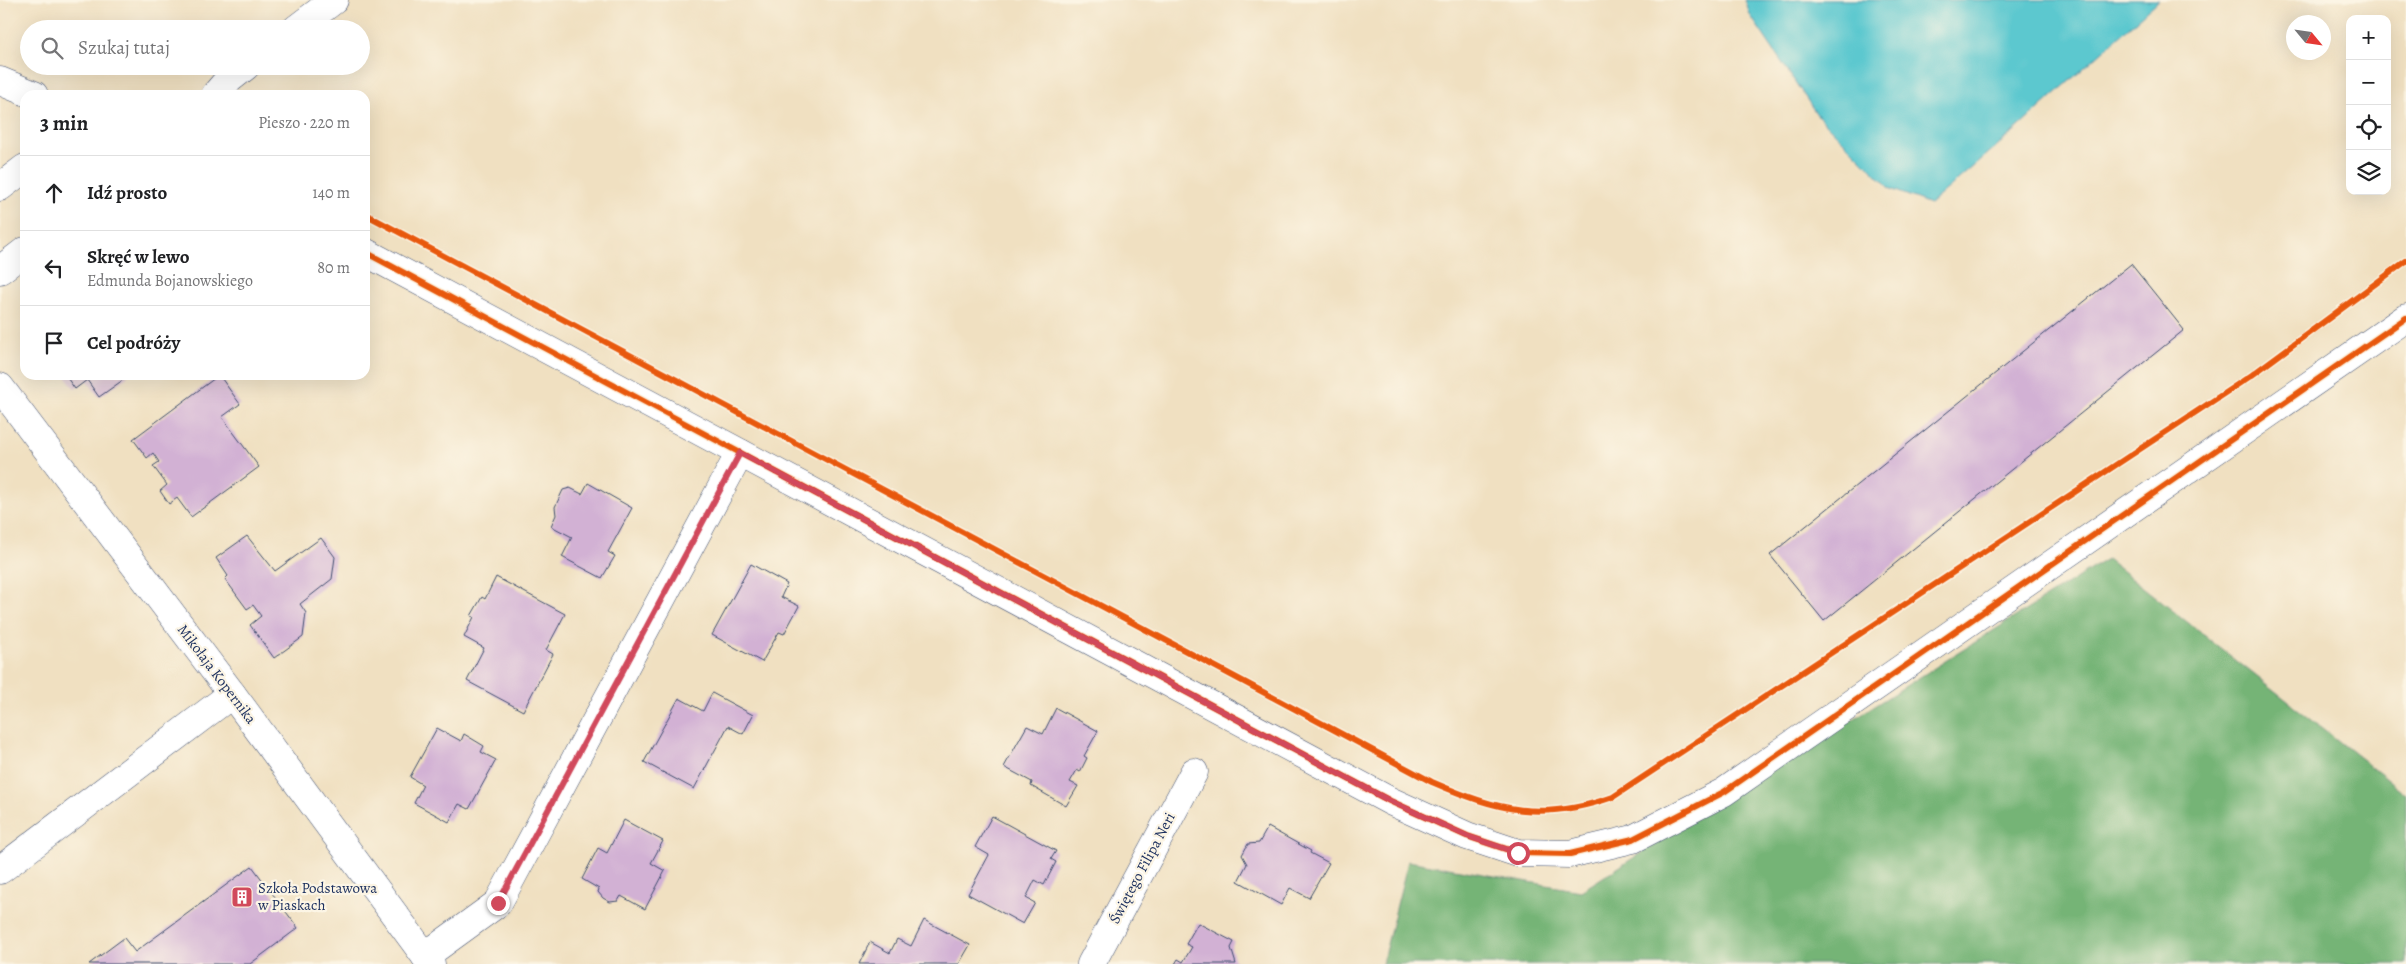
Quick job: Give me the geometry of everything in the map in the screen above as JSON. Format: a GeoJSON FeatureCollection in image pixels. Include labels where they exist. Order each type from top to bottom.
{"type":"FeatureCollection","features":[{"type":"Feature","properties":{"kind":"street"},"geometry":{"type":"LineString","coordinates":[[308,20],[334,0]]}},
{"type":"Feature","properties":{"kind":"street"},"geometry":{"type":"LineString","coordinates":[[219,90],[235,75]]}},
{"type":"Feature","properties":{"kind":"street"},"geometry":{"type":"LineString","coordinates":[[0,81],[22,90]]}},
{"type":"Feature","properties":{"kind":"street"},"geometry":{"type":"LineString","coordinates":[[0,188],[20,172]]}},
{"type":"Feature","properties":{"kind":"street"},"geometry":{"type":"LineString","coordinates":[[0,270],[20,255]]}},
{"type":"Feature","properties":{"kind":"street"},"geometry":{"type":"LineString","coordinates":[[370,255],[1390,801],[1467,836],[1518,853],[1570,854],[1633,839],[1724,792],[2406,318]]}},
{"type":"Feature","properties":{"kind":"street","name":"Mikołaja Kopernika"},"geometry":{"type":"LineString","coordinates":[[0,388],[232,694],[428,960]]}},
{"type":"Feature","properties":{"kind":"street"},"geometry":{"type":"LineString","coordinates":[[428,960],[498,903],[740,453]]}},
{"type":"Feature","properties":{"kind":"street"},"geometry":{"type":"LineString","coordinates":[[0,870],[232,694]]}},
{"type":"Feature","properties":{"kind":"street","name":"Świętego Filipa Neri"},"geometry":{"type":"LineString","coordinates":[[1091,964],[1194,772]]}},
{"type":"Feature","properties":{"kind":"green space"},"geometry":{"type":"Polygon","coordinates":[[[2107,559],[2406,794],[2406,964],[1382,964],[1408,861],[1581,891],[2107,559]]]}},
{"type":"Feature","properties":{"kind":"water"},"geometry":{"type":"Polygon","coordinates":[[[1745,0],[2159,0],[2021,125],[1930,204],[1891,189],[1818,116],[1750,15],[1745,0]]]}},
{"type":"Feature","properties":{"kind":"building"},"geometry":{"type":"Polygon","coordinates":[[[2131,264],[2184,330],[1824,621],[1770,555],[2131,264]]]}},
{"type":"Feature","properties":{"kind":"building"},"geometry":{"type":"Polygon","coordinates":[[[69,380],[87,380],[75,389],[69,380]]]}},
{"type":"Feature","properties":{"kind":"building"},"geometry":{"type":"Polygon","coordinates":[[[87,380],[123,380],[99,397],[87,380]]]}},
{"type":"Feature","properties":{"kind":"building"},"geometry":{"type":"Polygon","coordinates":[[[212,380],[223,380],[240,404],[222,417],[259,467],[191,517],[177,498],[169,504],[160,491],[167,485],[153,466],[159,462],[153,453],[147,458],[133,439],[212,380]]]}},
{"type":"Feature","properties":{"kind":"building"},"geometry":{"type":"Polygon","coordinates":[[[588,483],[632,508],[608,552],[615,556],[602,578],[562,557],[572,537],[551,526],[556,515],[555,507],[563,490],[570,488],[582,494],[588,483]]]}},
{"type":"Feature","properties":{"kind":"building"},"geometry":{"type":"Polygon","coordinates":[[[247,536],[275,571],[321,538],[335,557],[332,579],[300,604],[306,613],[303,637],[274,658],[250,625],[261,616],[253,605],[247,609],[225,579],[228,576],[216,558],[247,536]]]}},
{"type":"Feature","properties":{"kind":"building"},"geometry":{"type":"Polygon","coordinates":[[[751,564],[787,584],[781,597],[799,606],[784,634],[779,632],[762,662],[712,635],[751,564]]]}},
{"type":"Feature","properties":{"kind":"building"},"geometry":{"type":"Polygon","coordinates":[[[496,577],[565,614],[546,650],[553,654],[523,711],[467,681],[484,648],[464,637],[474,617],[471,616],[482,597],[485,599],[496,577]]]}},
{"type":"Feature","properties":{"kind":"building"},"geometry":{"type":"Polygon","coordinates":[[[712,693],[753,715],[743,734],[728,726],[694,789],[644,762],[679,698],[703,711],[712,693]]]}},
{"type":"Feature","properties":{"kind":"building"},"geometry":{"type":"Polygon","coordinates":[[[1056,708],[1098,731],[1084,756],[1087,758],[1080,772],[1077,770],[1070,782],[1078,786],[1066,806],[1031,786],[1032,782],[1004,767],[1027,726],[1043,734],[1056,708]]]}},
{"type":"Feature","properties":{"kind":"building"},"geometry":{"type":"Polygon","coordinates":[[[437,728],[461,741],[464,734],[484,746],[481,752],[496,760],[469,809],[459,804],[449,822],[414,803],[423,785],[410,777],[437,728]]]}},
{"type":"Feature","properties":{"kind":"building"},"geometry":{"type":"Polygon","coordinates":[[[992,816],[1056,851],[1051,859],[1056,862],[1044,885],[1035,880],[1026,898],[1035,903],[1023,924],[968,894],[989,855],[975,847],[992,816]]]}},
{"type":"Feature","properties":{"kind":"building"},"geometry":{"type":"Polygon","coordinates":[[[624,820],[663,841],[651,863],[665,871],[645,909],[621,896],[618,901],[610,902],[603,898],[598,892],[599,889],[582,879],[598,848],[607,853],[624,820]]]}},
{"type":"Feature","properties":{"kind":"building"},"geometry":{"type":"Polygon","coordinates":[[[1268,827],[1329,863],[1309,898],[1290,888],[1281,905],[1238,881],[1247,864],[1242,855],[1248,844],[1259,843],[1268,827]]]}},
{"type":"Feature","properties":{"kind":"building","name":"Szkoła Podstawowa w Piaskach"},"geometry":{"type":"Polygon","coordinates":[[[252,866],[298,928],[250,964],[89,964],[124,938],[135,952],[252,866]]]}},
{"type":"Feature","properties":{"kind":"building"},"geometry":{"type":"Polygon","coordinates":[[[924,920],[970,945],[959,964],[859,964],[870,942],[890,953],[897,939],[911,946],[924,920]]]}},
{"type":"Feature","properties":{"kind":"building"},"geometry":{"type":"Polygon","coordinates":[[[1198,923],[1234,942],[1231,948],[1236,964],[1175,964],[1178,959],[1183,962],[1192,947],[1186,944],[1198,923]]]}},
{"type":"Feature","properties":{"kind":"cycle path"},"geometry":{"type":"LineString","coordinates":[[370,217],[1432,782],[1500,806],[1542,811],[1588,805],[1613,797],[2252,375],[2406,261]]}},
{"type":"Feature","properties":{"kind":"cycle path"},"geometry":{"type":"LineString","coordinates":[[370,255],[1390,801],[1467,836],[1518,853],[1570,854],[1633,839],[1724,792],[2406,318]]}},
{"type":"Feature","properties":{"kind":"place","name":"Szkoła Podstawowa w Piaskach"},"geometry":{"type":"Point","coordinates":[242,897]}},
{"type":"Feature","properties":{"kind":"route"},"geometry":{"type":"LineString","coordinates":[[498,903],[740,453],[1390,801],[1467,836],[1518,853]]}}]}
